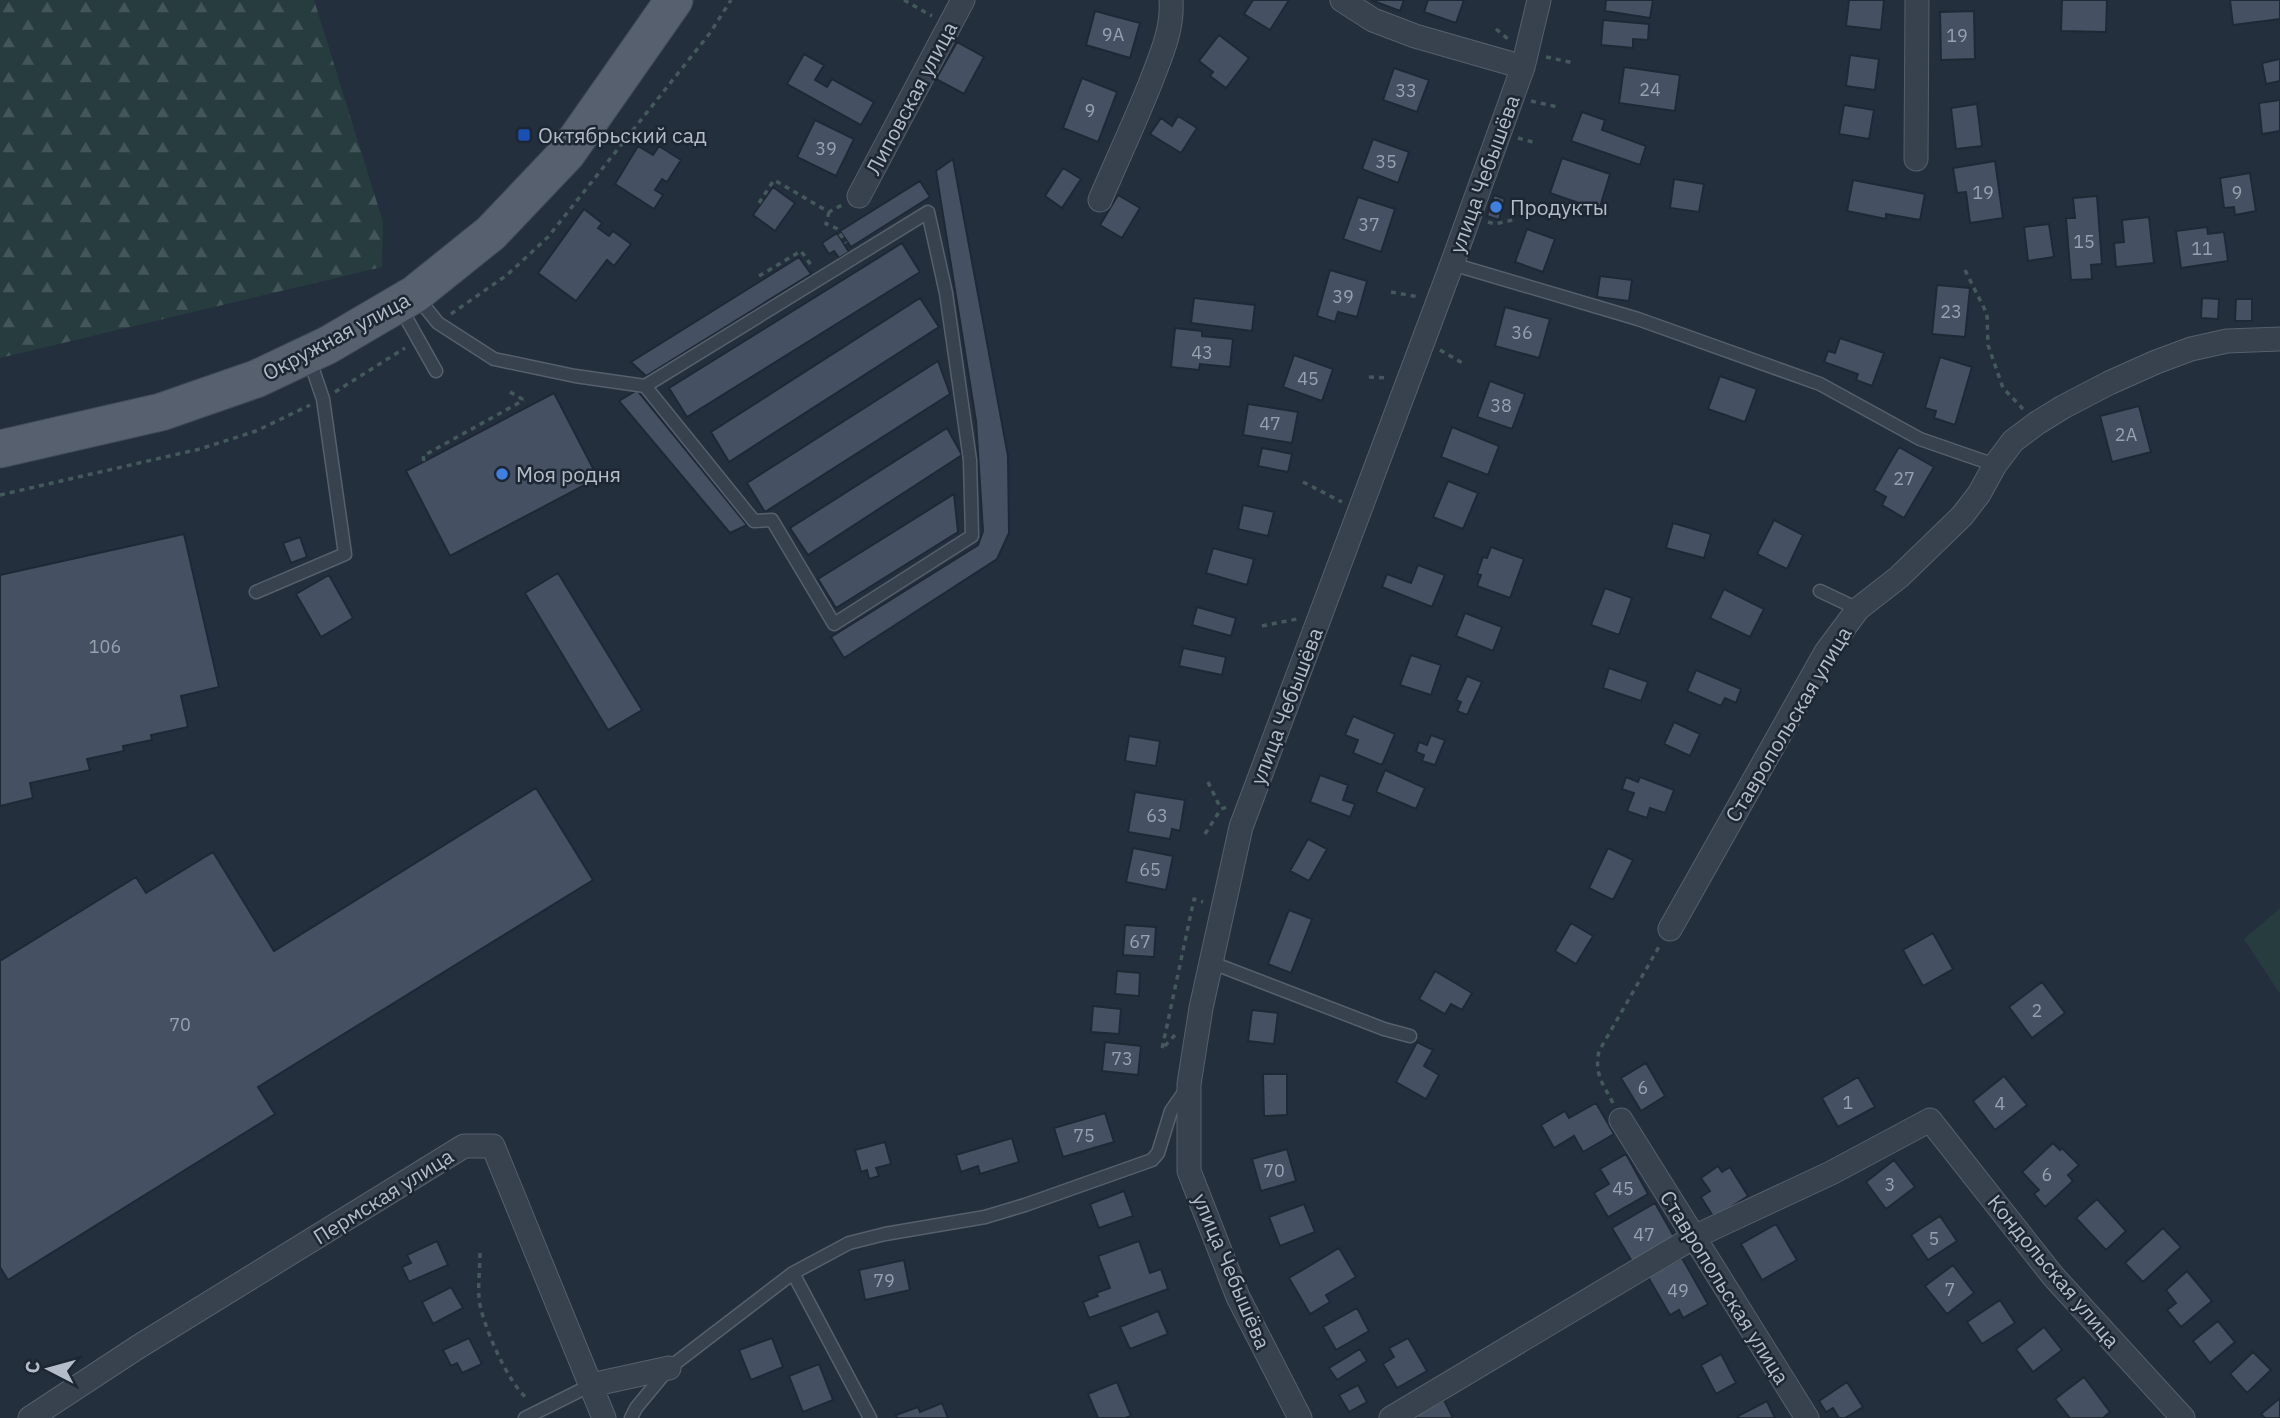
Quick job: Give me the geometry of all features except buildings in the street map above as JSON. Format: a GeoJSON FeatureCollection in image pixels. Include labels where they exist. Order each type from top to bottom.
{"type":"FeatureCollection","features":[{"type":"Feature","properties":{"kind":"main road","name":"Окружная улица"},"geometry":{"type":"LineString","coordinates":[[0,449],[161,412],[256,379],[357,329],[406,299],[491,233],[567,153],[674,0]]}},
{"type":"Feature","properties":{"kind":"street","name":"Липовская улица"},"geometry":{"type":"LineString","coordinates":[[859,196],[963,0]]}},
{"type":"Feature","properties":{"kind":"street"},"geometry":{"type":"LineString","coordinates":[[1100,200],[1165,45],[1171,22],[1171,0]]}},
{"type":"Feature","properties":{"kind":"street"},"geometry":{"type":"LineString","coordinates":[[1342,0],[1373,20],[1415,36],[1523,68]]}},
{"type":"Feature","properties":{"kind":"street","name":"улица Чебышёва"},"geometry":{"type":"LineString","coordinates":[[1300,1418],[1238,1297],[1189,1171],[1189,1084],[1200,1008],[1241,827],[1523,68],[1539,0]]}},
{"type":"Feature","properties":{"kind":"street"},"geometry":{"type":"LineString","coordinates":[[1916,159],[1917,0]]}},
{"type":"Feature","properties":{"kind":"street","name":"Ставропольская улица"},"geometry":{"type":"LineString","coordinates":[[1670,929],[1826,652],[1858,609],[1899,577],[1962,516],[1979,494],[1994,465],[2013,441],[2037,422],[2109,383],[2191,349],[2227,341],[2280,340]]}},
{"type":"Feature","properties":{"kind":"street","name":"Ставропольская улица"},"geometry":{"type":"LineString","coordinates":[[1621,1120],[1807,1418]]}},
{"type":"Feature","properties":{"kind":"street","name":"Кондольская улица"},"geometry":{"type":"LineString","coordinates":[[1694,1237],[1831,1173],[1930,1120],[2053,1276],[2183,1418]]}},
{"type":"Feature","properties":{"kind":"street","name":"Пермская улица"},"geometry":{"type":"LineString","coordinates":[[30,1418],[138,1347],[464,1146],[494,1146],[604,1418]]}},
{"type":"Feature","properties":{"kind":"street"},"geometry":{"type":"LineString","coordinates":[[1391,1418],[1694,1237]]}},
{"type":"Feature","properties":{"kind":"street"},"geometry":{"type":"LineString","coordinates":[[591,1385],[669,1368]]}},
{"type":"Feature","properties":{"kind":"lane"},"geometry":{"type":"LineString","coordinates":[[406,299],[494,359],[575,376],[645,386],[928,212],[946,293],[970,460],[972,536],[834,624],[772,520],[754,521],[645,386]]}},
{"type":"Feature","properties":{"kind":"lane"},"geometry":{"type":"LineString","coordinates":[[1452,264],[1638,319],[1821,384],[1920,439],[1994,465]]}},
{"type":"Feature","properties":{"kind":"lane"},"geometry":{"type":"LineString","coordinates":[[406,299],[436,371]]}},
{"type":"Feature","properties":{"kind":"lane"},"geometry":{"type":"LineString","coordinates":[[256,592],[345,554],[323,399],[308,355]]}},
{"type":"Feature","properties":{"kind":"lane"},"geometry":{"type":"LineString","coordinates":[[1820,591],[1858,609]]}},
{"type":"Feature","properties":{"kind":"lane"},"geometry":{"type":"LineString","coordinates":[[1210,962],[1384,1029],[1410,1036]]}},
{"type":"Feature","properties":{"kind":"lane"},"geometry":{"type":"LineString","coordinates":[[631,1418],[669,1368],[793,1273],[849,1243],[985,1216],[1152,1160],[1158,1153],[1171,1111],[1189,1084]]}},
{"type":"Feature","properties":{"kind":"lane"},"geometry":{"type":"LineString","coordinates":[[793,1273],[870,1418]]}},
{"type":"Feature","properties":{"kind":"lane"},"geometry":{"type":"LineString","coordinates":[[525,1418],[591,1385]]}},
{"type":"Feature","properties":{"kind":"path"},"geometry":{"type":"LineString","coordinates":[[904,0],[949,26]]}},
{"type":"Feature","properties":{"kind":"path"},"geometry":{"type":"LineString","coordinates":[[759,203],[774,180],[829,212]]}},
{"type":"Feature","properties":{"kind":"path"},"geometry":{"type":"LineString","coordinates":[[829,212],[859,196]]}},
{"type":"Feature","properties":{"kind":"path"},"geometry":{"type":"LineString","coordinates":[[829,212],[827,223],[835,228],[855,257]]}},
{"type":"Feature","properties":{"kind":"path"},"geometry":{"type":"LineString","coordinates":[[759,276],[801,251],[820,279]]}},
{"type":"Feature","properties":{"kind":"path"},"geometry":{"type":"LineString","coordinates":[[1965,270],[1987,314],[1988,345],[2003,388],[2037,422]]}},
{"type":"Feature","properties":{"kind":"path"},"geometry":{"type":"LineString","coordinates":[[1391,292],[1438,301]]}},
{"type":"Feature","properties":{"kind":"path"},"geometry":{"type":"LineString","coordinates":[[424,461],[423,456],[524,400],[510,392]]}},
{"type":"Feature","properties":{"kind":"path"},"geometry":{"type":"LineString","coordinates":[[1303,482],[1359,511]]}},
{"type":"Feature","properties":{"kind":"path"},"geometry":{"type":"LineString","coordinates":[[1262,626],[1320,615]]}},
{"type":"Feature","properties":{"kind":"path"},"geometry":{"type":"LineString","coordinates":[[1208,782],[1220,809]]}},
{"type":"Feature","properties":{"kind":"path"},"geometry":{"type":"LineString","coordinates":[[1200,1008],[1162,1049],[1194,899],[1223,909]]}},
{"type":"Feature","properties":{"kind":"path"},"geometry":{"type":"LineString","coordinates":[[1621,1120],[1599,1076],[1599,1051],[1629,995],[1670,929]]}},
{"type":"Feature","properties":{"kind":"path"},"geometry":{"type":"LineString","coordinates":[[481,1253],[479,1298],[484,1321],[510,1377],[524,1398],[545,1408]]}},
{"type":"Feature","properties":{"kind":"green space"},"geometry":{"type":"Polygon","coordinates":[[[0,0],[314,0],[383,222],[382,267],[0,358],[0,0]]]}},
{"type":"Feature","properties":{"kind":"green space"},"geometry":{"type":"Polygon","coordinates":[[[2280,908],[2280,994],[2244,939],[2280,908]]]}},
{"type":"Feature","properties":{"kind":"place","name":"Октябрьский сад"},"geometry":{"type":"Point","coordinates":[524,135]}},
{"type":"Feature","properties":{"kind":"place","name":"Продукты"},"geometry":{"type":"Point","coordinates":[1496,207]}},
{"type":"Feature","properties":{"kind":"place","name":"Моя родня"},"geometry":{"type":"Point","coordinates":[502,474]}}]}
